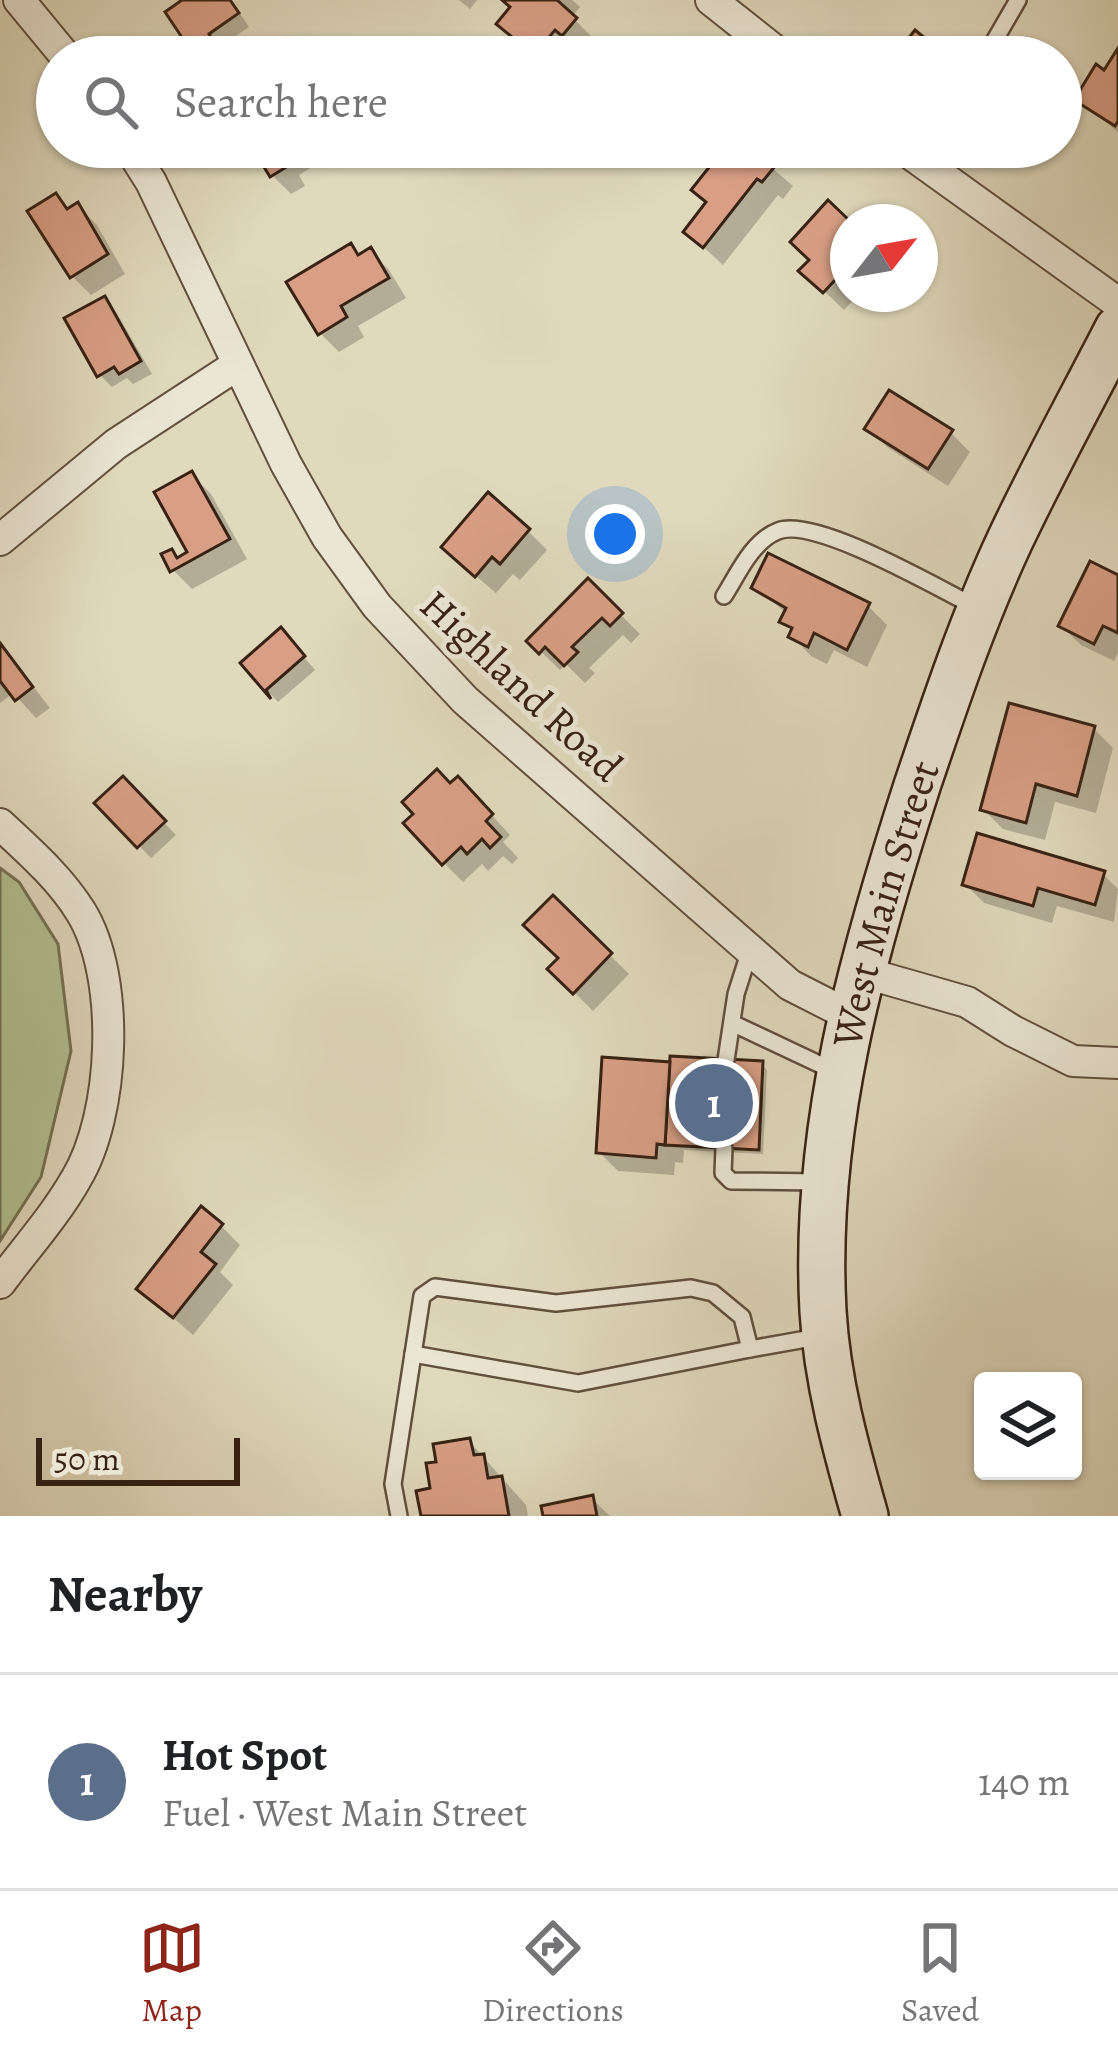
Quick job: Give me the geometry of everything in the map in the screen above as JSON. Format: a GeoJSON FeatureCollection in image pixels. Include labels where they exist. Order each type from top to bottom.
{"type":"FeatureCollection","features":[{"type":"Feature","properties":{"kind":"main road","name":"West Main Street"},"geometry":{"type":"LineString","coordinates":[[865,1516],[838,1420],[826,1336],[824,1183],[849,1015],[938,722],[981,610],[1009,542],[1118,329]]}},
{"type":"Feature","properties":{"kind":"street"},"geometry":{"type":"LineString","coordinates":[[19,0],[49,36]]}},
{"type":"Feature","properties":{"kind":"street"},"geometry":{"type":"LineString","coordinates":[[711,0],[756,36]]}},
{"type":"Feature","properties":{"kind":"street","name":"Highland Road"},"geometry":{"type":"LineString","coordinates":[[142,168],[327,537],[377,606],[464,700],[790,985],[849,1015]]}},
{"type":"Feature","properties":{"kind":"street"},"geometry":{"type":"LineString","coordinates":[[940,168],[1118,303]]}},
{"type":"Feature","properties":{"kind":"street"},"geometry":{"type":"LineString","coordinates":[[0,540],[116,444],[237,365]]}},
{"type":"Feature","properties":{"kind":"street"},"geometry":{"type":"LineString","coordinates":[[0,824],[44,866],[82,914],[100,963],[107,1064],[99,1124],[78,1177],[0,1283]]}},
{"type":"Feature","properties":{"kind":"street"},"geometry":{"type":"LineString","coordinates":[[862,972],[967,1002],[1073,1061],[1118,1063]]}},
{"type":"Feature","properties":{"kind":"lane"},"geometry":{"type":"LineString","coordinates":[[997,36],[1018,0]]}},
{"type":"Feature","properties":{"kind":"lane"},"geometry":{"type":"LineString","coordinates":[[724,596],[754,549],[778,531],[805,529],[837,538],[981,610]]}},
{"type":"Feature","properties":{"kind":"lane"},"geometry":{"type":"LineString","coordinates":[[726,1060],[751,947]]}},
{"type":"Feature","properties":{"kind":"lane"},"geometry":{"type":"LineString","coordinates":[[732,1023],[839,1074]]}},
{"type":"Feature","properties":{"kind":"lane"},"geometry":{"type":"LineString","coordinates":[[724,1148],[724,1173],[731,1181],[824,1183]]}},
{"type":"Feature","properties":{"kind":"lane"},"geometry":{"type":"LineString","coordinates":[[399,1516],[393,1484],[422,1296],[435,1286],[556,1303],[691,1288],[713,1293],[742,1317],[750,1349]]}},
{"type":"Feature","properties":{"kind":"lane"},"geometry":{"type":"LineString","coordinates":[[413,1354],[578,1383],[826,1336]]}},
{"type":"Feature","properties":{"kind":"green space"},"geometry":{"type":"Polygon","coordinates":[[[0,868],[19,882],[58,944],[71,1051],[41,1177],[0,1241],[0,868]]]}},
{"type":"Feature","properties":{"kind":"building"},"geometry":{"type":"Polygon","coordinates":[[[182,0],[230,0],[239,13],[210,36],[181,36],[165,12],[182,0]]]}},
{"type":"Feature","properties":{"kind":"building"},"geometry":{"type":"Polygon","coordinates":[[[502,0],[557,0],[577,18],[562,36],[555,30],[550,36],[511,36],[496,24],[510,7],[502,0]]]}},
{"type":"Feature","properties":{"kind":"building"},"geometry":{"type":"Polygon","coordinates":[[[1118,48],[1115,126],[1082,105],[1082,87],[1096,64],[1104,70],[1118,48]]]}},
{"type":"Feature","properties":{"kind":"building"},"geometry":{"type":"Polygon","coordinates":[[[265,168],[285,168],[270,177],[265,168]]]}},
{"type":"Feature","properties":{"kind":"building"},"geometry":{"type":"Polygon","coordinates":[[[708,168],[774,168],[762,182],[757,179],[703,248],[683,232],[706,202],[691,190],[708,168]]]}},
{"type":"Feature","properties":{"kind":"building"},"geometry":{"type":"Polygon","coordinates":[[[56,193],[67,209],[78,202],[108,254],[70,278],[27,211],[56,193]]]}},
{"type":"Feature","properties":{"kind":"building"},"geometry":{"type":"Polygon","coordinates":[[[828,200],[832,204],[830,285],[823,293],[798,271],[809,260],[790,242],[828,200]]]}},
{"type":"Feature","properties":{"kind":"building"},"geometry":{"type":"Polygon","coordinates":[[[351,243],[358,255],[371,247],[389,278],[341,306],[347,317],[318,335],[286,282],[351,243]]]}},
{"type":"Feature","properties":{"kind":"building"},"geometry":{"type":"Polygon","coordinates":[[[105,296],[141,361],[119,374],[114,367],[97,377],[64,318],[105,296]]]}},
{"type":"Feature","properties":{"kind":"building"},"geometry":{"type":"Polygon","coordinates":[[[889,390],[953,430],[928,469],[864,429],[889,390]]]}},
{"type":"Feature","properties":{"kind":"building"},"geometry":{"type":"Polygon","coordinates":[[[192,471],[230,539],[170,572],[161,554],[172,549],[177,558],[187,552],[154,492],[192,471]]]}},
{"type":"Feature","properties":{"kind":"building"},"geometry":{"type":"Polygon","coordinates":[[[488,492],[530,529],[500,564],[492,557],[475,577],[441,547],[488,492]]]}},
{"type":"Feature","properties":{"kind":"building"},"geometry":{"type":"Polygon","coordinates":[[[768,553],[870,603],[847,650],[814,633],[808,647],[788,637],[792,628],[779,622],[786,608],[751,588],[768,553]]]}},
{"type":"Feature","properties":{"kind":"building"},"geometry":{"type":"Polygon","coordinates":[[[1090,561],[1118,575],[1118,633],[1103,626],[1094,644],[1058,626],[1090,561]]]}},
{"type":"Feature","properties":{"kind":"building"},"geometry":{"type":"Polygon","coordinates":[[[588,578],[623,613],[610,626],[602,618],[572,647],[578,652],[564,666],[545,647],[539,654],[526,641],[588,578]]]}},
{"type":"Feature","properties":{"kind":"building"},"geometry":{"type":"Polygon","coordinates":[[[281,627],[305,656],[266,690],[271,699],[240,663],[281,627]]]}},
{"type":"Feature","properties":{"kind":"building"},"geometry":{"type":"Polygon","coordinates":[[[0,643],[33,687],[15,701],[0,681],[0,643]]]}},
{"type":"Feature","properties":{"kind":"building"},"geometry":{"type":"Polygon","coordinates":[[[1009,703],[1095,726],[1077,796],[1036,784],[1026,823],[980,810],[1009,703]]]}},
{"type":"Feature","properties":{"kind":"building"},"geometry":{"type":"Polygon","coordinates":[[[437,769],[450,783],[458,776],[493,814],[486,821],[501,837],[490,848],[482,839],[467,854],[461,847],[442,865],[403,823],[413,814],[402,802],[437,769]]]}},
{"type":"Feature","properties":{"kind":"building"},"geometry":{"type":"Polygon","coordinates":[[[123,776],[166,821],[137,848],[94,803],[123,776]]]}},
{"type":"Feature","properties":{"kind":"building"},"geometry":{"type":"Polygon","coordinates":[[[977,833],[1105,871],[1095,905],[1038,888],[1033,906],[962,885],[977,833]]]}},
{"type":"Feature","properties":{"kind":"building"},"geometry":{"type":"Polygon","coordinates":[[[553,895],[612,953],[573,994],[547,969],[558,958],[523,925],[553,895]]]}},
{"type":"Feature","properties":{"kind":"building"},"geometry":{"type":"Polygon","coordinates":[[[670,1056],[763,1061],[759,1150],[665,1145],[670,1056]]]}},
{"type":"Feature","properties":{"kind":"building"},"geometry":{"type":"Polygon","coordinates":[[[602,1057],[670,1062],[665,1145],[657,1144],[656,1158],[596,1153],[602,1057]]]}},
{"type":"Feature","properties":{"kind":"building"},"geometry":{"type":"Polygon","coordinates":[[[201,1206],[223,1224],[201,1252],[216,1264],[173,1318],[136,1289],[201,1206]]]}},
{"type":"Feature","properties":{"kind":"building"},"geometry":{"type":"Polygon","coordinates":[[[470,1438],[474,1455],[484,1454],[488,1478],[502,1476],[509,1516],[421,1516],[416,1491],[430,1488],[426,1463],[436,1462],[433,1444],[470,1438]]]}},
{"type":"Feature","properties":{"kind":"building"},"geometry":{"type":"Polygon","coordinates":[[[593,1495],[597,1516],[543,1516],[541,1506],[593,1495]]]}},
{"type":"Feature","properties":{"kind":"place","name":"Hot Spot"},"geometry":{"type":"Point","coordinates":[714,1103]}}]}
